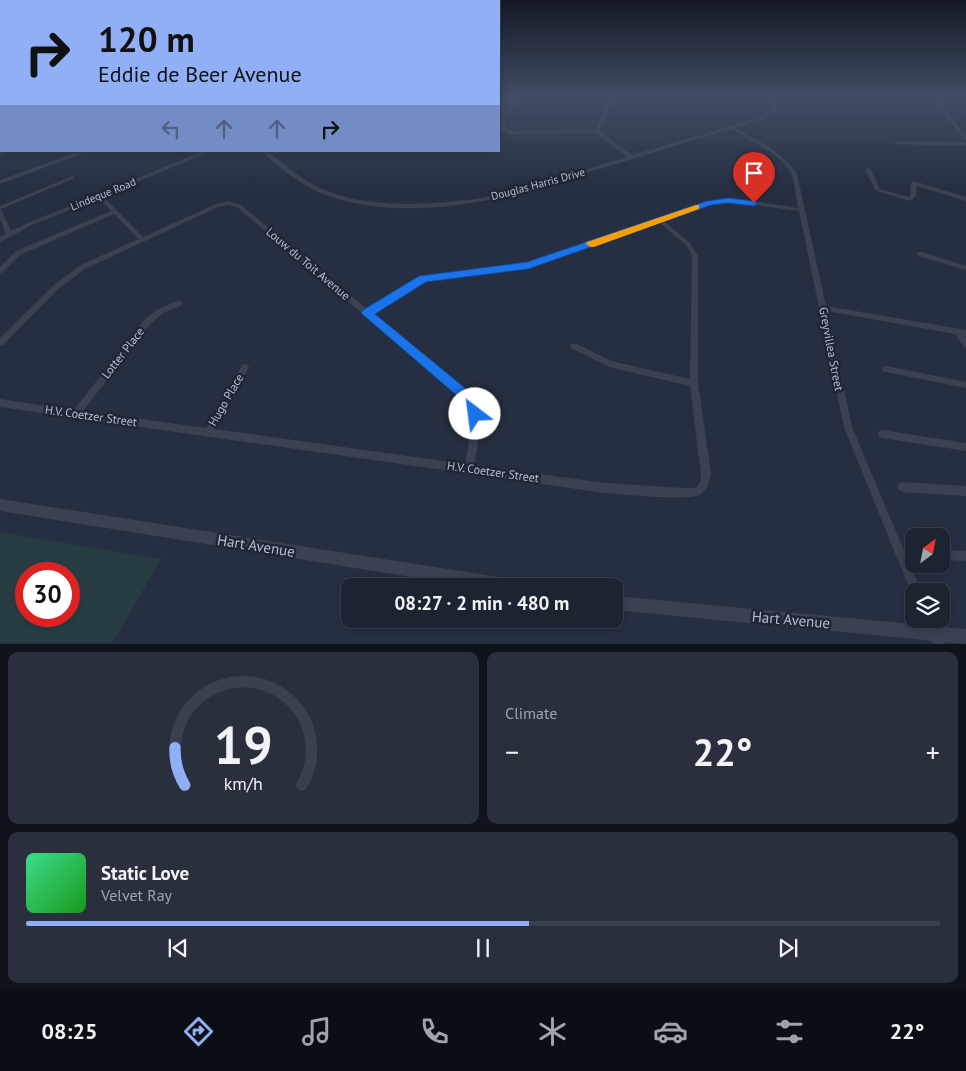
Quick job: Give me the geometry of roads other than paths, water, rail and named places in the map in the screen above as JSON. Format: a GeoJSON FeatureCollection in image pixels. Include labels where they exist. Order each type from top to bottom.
{"type":"FeatureCollection","features":[{"type":"Feature","properties":{"kind":"street"},"geometry":{"type":"LineString","coordinates":[[504,127],[511,133],[597,131],[632,158]]}},
{"type":"Feature","properties":{"kind":"street"},"geometry":{"type":"LineString","coordinates":[[597,131],[599,127]]}},
{"type":"Feature","properties":{"kind":"street"},"geometry":{"type":"LineString","coordinates":[[957,127],[966,139]]}},
{"type":"Feature","properties":{"kind":"street","name":"Douglas Harris Drive"},"geometry":{"type":"LineString","coordinates":[[264,152],[325,193],[367,203],[397,206],[495,197],[732,128]]}},
{"type":"Feature","properties":{"kind":"street","name":"Greyvillea Street"},"geometry":{"type":"LineString","coordinates":[[732,128],[778,156],[789,165],[794,174],[843,410],[854,445],[913,583]]}},
{"type":"Feature","properties":{"kind":"street"},"geometry":{"type":"LineString","coordinates":[[897,144],[966,144]]}},
{"type":"Feature","properties":{"kind":"street"},"geometry":{"type":"LineString","coordinates":[[0,182],[83,152]]}},
{"type":"Feature","properties":{"kind":"street","name":"Lindeque Road"},"geometry":{"type":"LineString","coordinates":[[0,240],[9,234],[206,152]]}},
{"type":"Feature","properties":{"kind":"street"},"geometry":{"type":"LineString","coordinates":[[868,170],[877,189],[882,192],[910,199],[913,196],[914,183],[966,199]]}},
{"type":"Feature","properties":{"kind":"street"},"geometry":{"type":"LineString","coordinates":[[9,234],[0,209],[72,178]]}},
{"type":"Feature","properties":{"kind":"street"},"geometry":{"type":"LineString","coordinates":[[0,343],[62,282],[83,267],[142,239],[100,196]]}},
{"type":"Feature","properties":{"kind":"street"},"geometry":{"type":"LineString","coordinates":[[367,313],[423,279],[528,265],[705,204],[721,201],[739,201],[802,210]]}},
{"type":"Feature","properties":{"kind":"street","name":"Louw du Toit Avenue"},"geometry":{"type":"LineString","coordinates":[[142,239],[216,206],[228,203],[239,206],[457,388],[471,404],[475,414],[475,426],[469,469]]}},
{"type":"Feature","properties":{"kind":"street"},"geometry":{"type":"LineString","coordinates":[[0,271],[18,253],[115,211]]}},
{"type":"Feature","properties":{"kind":"street","name":"H.V. Coetzer Street"},"geometry":{"type":"LineString","coordinates":[[0,403],[605,488],[675,493],[697,492],[704,485],[706,466],[698,427],[694,383],[695,256],[688,244],[660,220]]}},
{"type":"Feature","properties":{"kind":"street"},"geometry":{"type":"LineString","coordinates":[[920,254],[966,268]]}},
{"type":"Feature","properties":{"kind":"street","name":"Lotter Place"},"geometry":{"type":"LineString","coordinates":[[76,414],[148,321],[161,311],[179,303]]}},
{"type":"Feature","properties":{"kind":"street"},"geometry":{"type":"LineString","coordinates":[[823,308],[962,333],[966,344]]}},
{"type":"Feature","properties":{"kind":"street"},"geometry":{"type":"LineString","coordinates":[[574,346],[609,364],[694,383]]}},
{"type":"Feature","properties":{"kind":"street","name":"Hugo Place"},"geometry":{"type":"LineString","coordinates":[[208,432],[245,367]]}},
{"type":"Feature","properties":{"kind":"street"},"geometry":{"type":"LineString","coordinates":[[886,369],[966,385]]}},
{"type":"Feature","properties":{"kind":"street"},"geometry":{"type":"LineString","coordinates":[[882,434],[966,447]]}},
{"type":"Feature","properties":{"kind":"street"},"geometry":{"type":"LineString","coordinates":[[902,487],[966,491]]}},
{"type":"Feature","properties":{"kind":"street","name":"Hart Avenue"},"geometry":{"type":"LineString","coordinates":[[0,505],[461,578]]}},
{"type":"Feature","properties":{"kind":"street"},"geometry":{"type":"LineString","coordinates":[[950,555],[966,556]]}},
{"type":"Feature","properties":{"kind":"street","name":"Hart Avenue"},"geometry":{"type":"LineString","coordinates":[[623,604],[966,637]]}}]}
